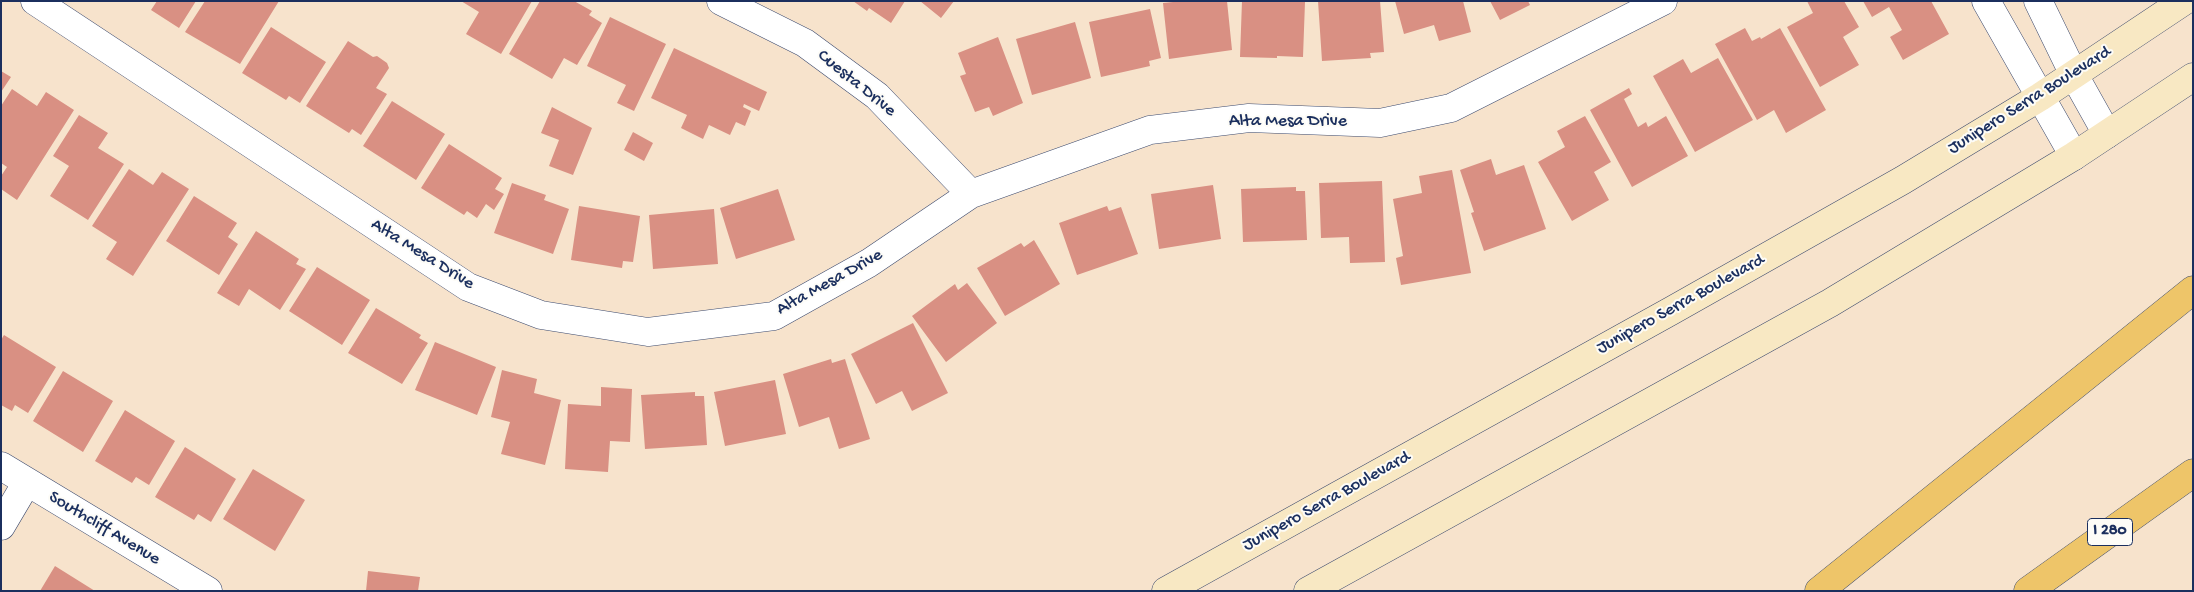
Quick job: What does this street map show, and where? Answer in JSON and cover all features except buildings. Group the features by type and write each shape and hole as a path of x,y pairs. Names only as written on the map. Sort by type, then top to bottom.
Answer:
{"highway":[{"path":"1820,591 2193,290"},
{"name":"I 280","path":"2028,591 2193,473"}],"main road":[{"name":"Junipero Serra Boulevard","path":"1166,591 1837,218 2074,75 2184,1"},
{"path":"1308,591 1830,303 2074,156 2193,77"}],"street":[{"name":"Alta Mesa Drive","path":"36,1 468,287 541,316 648,332 774,316 869,264 972,194 1150,130 1249,118 1380,123 1451,108 1619,12 1663,1"},
{"name":"Cuesta Drive","path":"721,1 805,43 877,96 972,194"},
{"path":"1986,1 2074,156"},
{"path":"2038,1 2074,75 2107,134"},
{"name":"Southcliff Avenue","path":"1,466 208,591"},
{"path":"1,526 27,482"}]}
